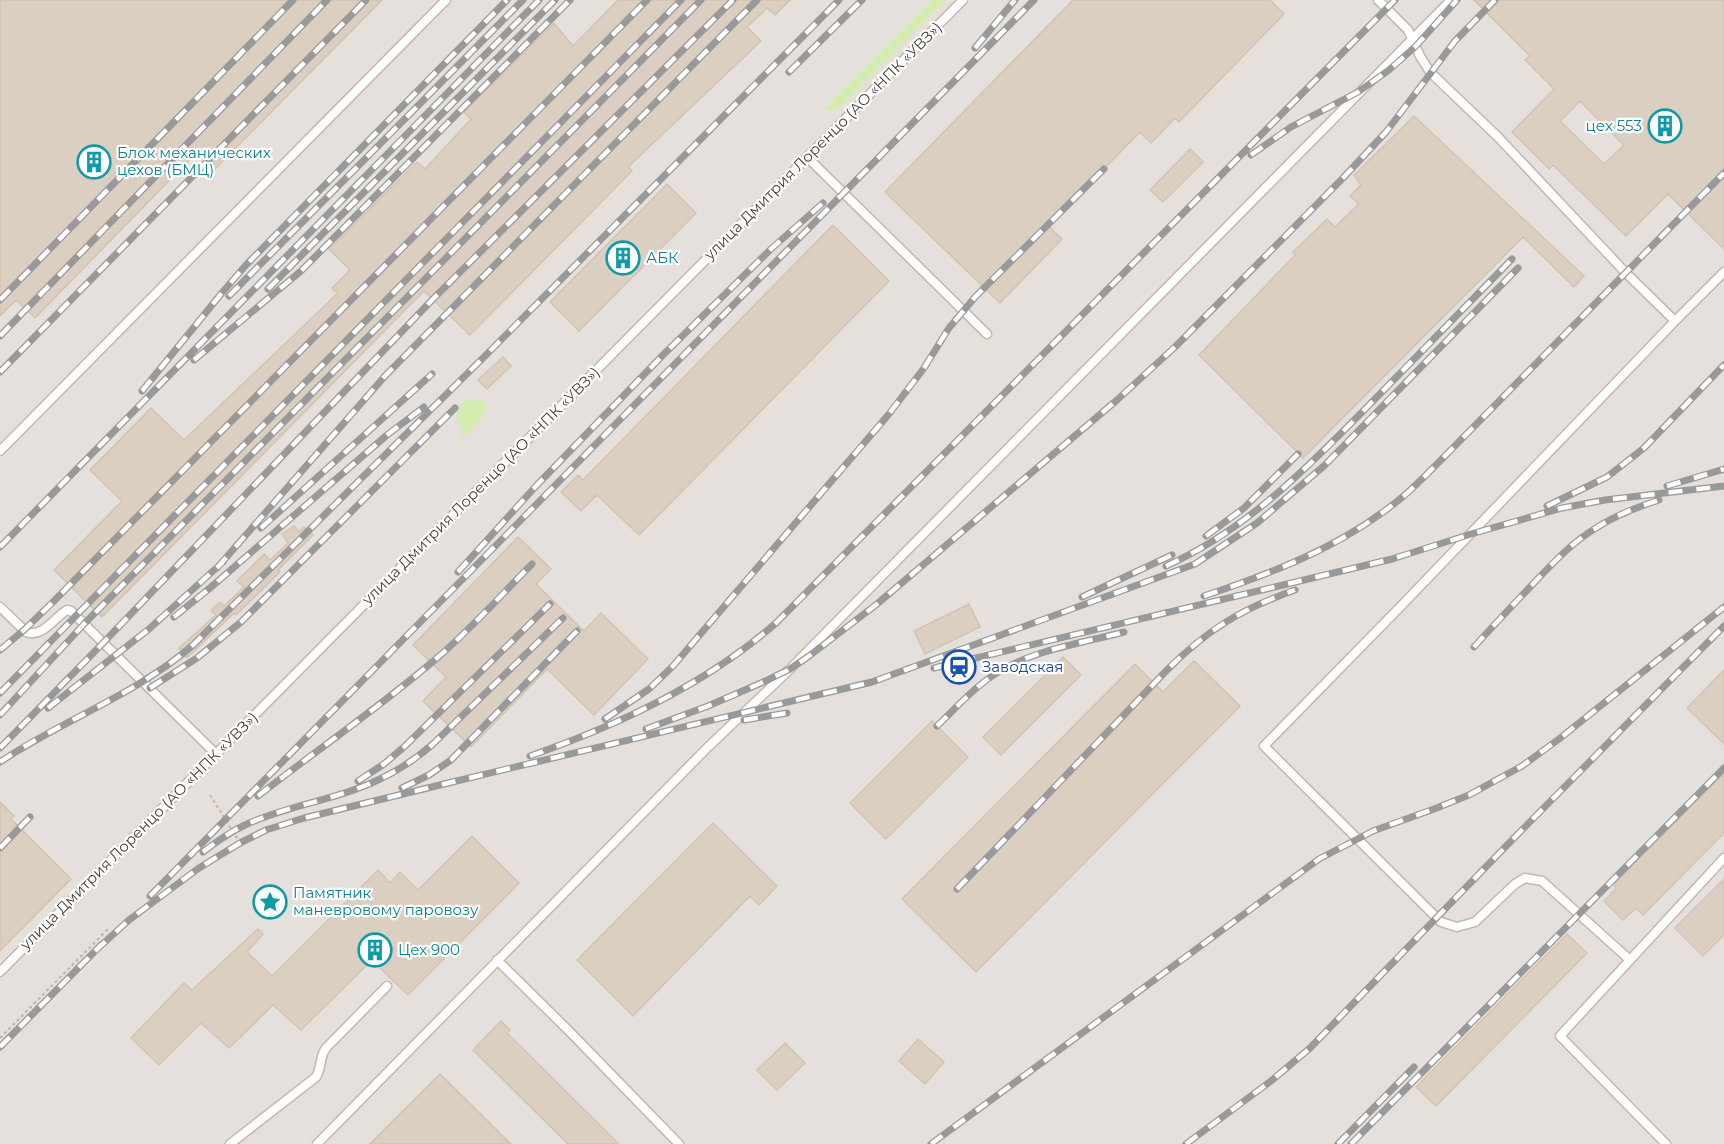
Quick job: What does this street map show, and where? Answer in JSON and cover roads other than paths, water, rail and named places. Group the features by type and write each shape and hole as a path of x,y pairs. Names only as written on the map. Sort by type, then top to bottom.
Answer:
{"lane":[{"path":"0,451 446,0"},
{"name":"улица Дмитрия Лоренцо (АО «НПК «УВЗ»)","path":"0,972 963,0"},
{"path":"1378,0 1408,30 1420,56 1431,72 1498,137 1625,273 1675,321"},
{"path":"317,1144 707,748 790,669 1451,0"},
{"path":"807,157 987,334"},
{"path":"1630,960 1542,881 1525,878 1515,884 1475,922 1457,927 1441,922 1264,746 1724,272"},
{"path":"0,607 31,634 40,632 67,610 71,611 216,754"},
{"path":"1666,1144 1560,1036 1724,858"},
{"path":"498,960 679,1144"},
{"path":"230,1144 316,1077 320,1069 322,1053 387,986"}],"railway":[{"path":"0,300 293,0"},
{"path":"0,336 327,0"},
{"path":"0,372 366,0"},
{"path":"142,391 246,265 507,0"},
{"path":"229,296 523,0"},
{"path":"0,547 539,0"},
{"path":"268,289 555,0"},
{"path":"194,360 301,271 570,0"},
{"path":"0,650 54,601 647,0"},
{"path":"0,693 681,0"},
{"path":"0,715 84,624 701,0"},
{"path":"0,748 433,299 733,0"},
{"path":"217,568 385,376 757,0"},
{"path":"0,762 148,678 193,645 484,357 839,0"},
{"path":"789,72 862,0"},
{"path":"975,48 1015,0"},
{"path":"150,896 1034,0"},
{"path":"530,756 596,731 659,701 720,666 776,623 1395,0"},
{"path":"1251,155 1291,127 1358,92 1389,70 1416,46 1457,0"},
{"path":"646,729 761,683 790,669 809,656 877,604 1117,400 1176,346 1343,178 1386,132 1455,41 1495,0"},
{"path":"605,719 649,689 673,666 889,414 924,368 949,328 976,296 1104,169"},
{"path":"1204,596 1304,558 1351,533 1401,498 1724,173"},
{"path":"458,572 536,486 663,355 771,249 823,203"},
{"path":"1166,566 1225,533 1278,493 1351,423 1512,259"},
{"path":"95,951 129,920 199,868 266,830 304,818 872,682 1195,564 1257,523 1325,465 1518,268"},
{"path":"1547,506 1607,477 1644,448 1724,365"},
{"path":"261,528 432,374"},
{"path":"174,617 387,435 424,407"},
{"path":"150,688 197,658 241,622 455,408"},
{"path":"1206,536 1244,508 1298,454"},
{"path":"1667,486 1724,469"},
{"path":"934,668 1392,559 1562,508 1605,500 1724,486"},
{"path":"1474,647 1546,570 1578,540 1611,519 1659,500"},
{"path":"1082,597 1172,555"},
{"path":"48,708 149,629 223,562"},
{"path":"258,796 393,694 450,647 532,564"},
{"path":"957,889 1167,670 1196,643 1241,613 1295,590"},
{"path":"358,781 404,747 550,604"},
{"path":"931,1144 1319,859 1373,831 1469,795 1522,766 1724,607"},
{"path":"203,852 223,837 261,818 364,786 408,763 433,744 563,618"},
{"path":"1186,1144 1271,1081 1309,1049 1724,626"},
{"path":"402,788 429,775 451,760 577,631"},
{"path":"937,726 983,683 1014,663 1060,647 1124,632"},
{"path":"744,720 787,713"},
{"path":"1351,1144 1724,768"},
{"path":"0,848 30,817"},
{"path":"0,1047 101,945"},
{"path":"1338,1144 1414,1067"}],"place":[{"name":"цех 553","path":"1665,126"},
{"name":"Блок механических цехов (БМЦ)","path":"94,162"},
{"name":"АБК","path":"623,258"},
{"name":"Заводская","path":"959,667"},
{"name":"Памятник маневровому паровозу","path":"270,902"},
{"name":"Цех 900","path":"375,950"}]}
